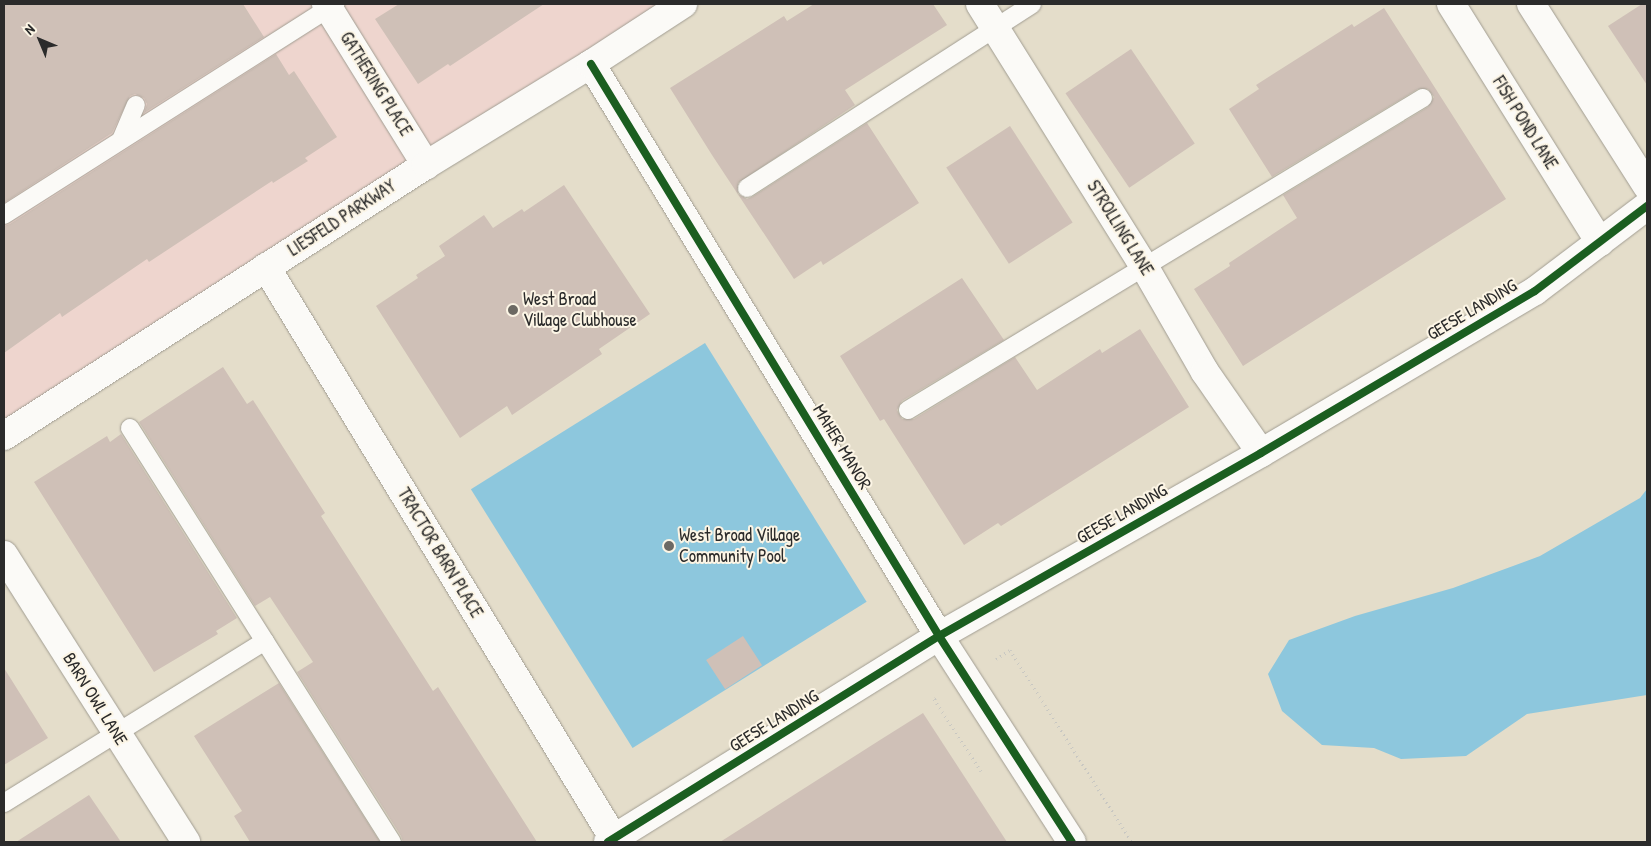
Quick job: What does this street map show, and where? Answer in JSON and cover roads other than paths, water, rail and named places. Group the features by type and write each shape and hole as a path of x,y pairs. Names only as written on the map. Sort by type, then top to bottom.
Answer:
{"street":[{"name":"LIESFELD PARKWAY","path":"4,436 426,165 591,64 683,4"},
{"name":"STROLLING LANE","path":"980,4 1144,266 1206,372 1261,453"},
{"name":"FISH POND LANE","path":"1451,4 1600,242"},
{"path":"1531,4 1647,186"},
{"name":"GATHERING PLACE","path":"330,5 426,165"},
{"name":"MAHER MANOR","path":"591,64 939,636 1072,842"},
{"name":"GEESE LANDING","path":"611,840 939,636 1261,453 1535,290 1647,206"},
{"name":"TRACTOR BARN PLACE","path":"266,268 611,840"},
{"name":"BARN OWL LANE","path":"4,555 186,842"}],"lane":[{"path":"747,188 1032,4"},
{"path":"4,214 330,5"},
{"path":"908,410 1423,98"},
{"path":"121,140 136,105"},
{"path":"130,428 392,842"},
{"path":"4,803 265,641"}],"water":[{"name":"West Broad Village Community Pool","path":"705,343 867,602 633,748 471,489"},
{"path":"1647,489 1647,695 1527,714 1466,756 1401,759 1374,748 1322,745 1282,711 1268,674 1289,640 1355,616 1453,588 1540,556 1640,498"}],"place":[{"name":"West Broad Village Clubhouse","path":"513,310"},
{"name":"West Broad Village Community Pool","path":"669,546"}]}
